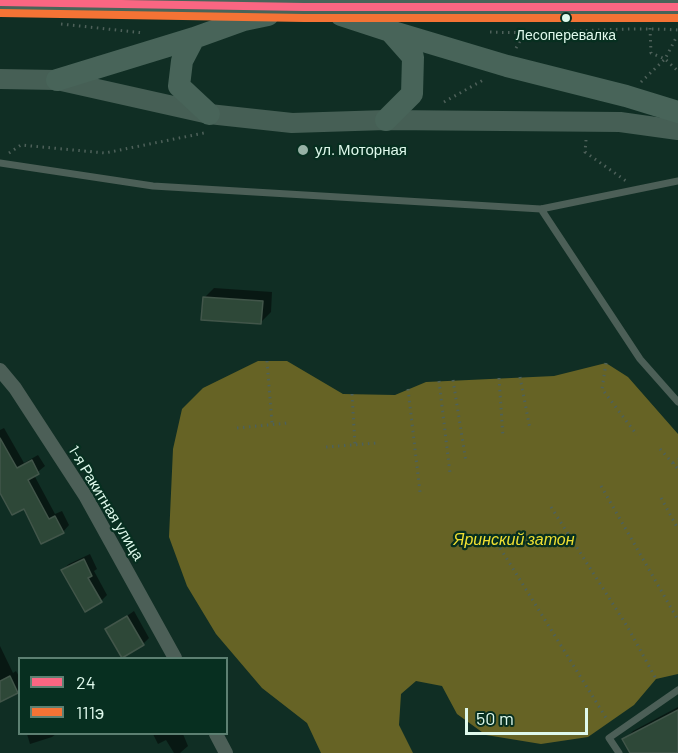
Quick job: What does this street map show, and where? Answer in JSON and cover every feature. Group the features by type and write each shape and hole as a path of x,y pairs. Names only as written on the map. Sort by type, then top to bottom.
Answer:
{"main road":[{"path":"0,2 304,7 678,8"},
{"path":"57,80 194,38 244,20 304,7 361,20 507,66 678,112"},
{"path":"386,120 412,94 412,57 390,31"},
{"path":"194,38 182,61 179,86 207,123"},
{"path":"0,79 57,80 207,123 386,120 620,122 678,130"}],"street":[{"name":"1-я Ракитная улица","path":"0,370 15,388 86,497 174,657"},
{"path":"217,735 226,753"}],"lane":[{"path":"0,163 153,186 541,209 678,180"},
{"path":"541,209 640,359 678,402"},
{"path":"619,753 609,738 678,690"}],"path":[{"path":"57,23 149,33"},
{"path":"490,32 524,34 650,28 678,30"},
{"path":"650,28 651,52 665,59 678,71"},
{"path":"440,105 507,66 524,34"},
{"path":"7,154 21,145 105,153 207,123"},
{"path":"585,152 637,189"},
{"path":"267,361 272,423"},
{"path":"606,363 602,389 637,435"},
{"path":"520,377 530,429"},
{"path":"499,378 503,437"},
{"path":"453,380 466,462"},
{"path":"439,381 450,473"},
{"path":"408,389 420,492"},
{"path":"352,394 355,444"},
{"path":"237,428 288,423"},
{"path":"326,447 377,442"},
{"path":"660,449 678,469"},
{"path":"673,464 678,459"},
{"path":"601,486 678,620"},
{"path":"661,498 678,529"},
{"path":"551,507 627,626 656,679"},
{"path":"497,543 608,721"}],"water":[{"name":"Яринский затон","path":"258,361 287,361 343,394 395,395 426,382 554,376 606,363 628,377 678,434 678,674 656,679 634,705 588,737 541,744 486,735 457,714 442,686 416,681 401,694 399,725 413,753 321,753 307,723 262,688 216,634 187,586 169,537 173,449 182,409 203,388"}],"building":[{"path":"203,297 263,301 261,324 201,320"},
{"path":"0,438 17,468 32,460 39,474 28,480 49,519 55,516 64,533 41,544 24,509 12,515 0,493"},
{"path":"84,559 92,576 88,578 102,602 85,612 61,570"},
{"path":"127,616 144,645 121,657 105,629"},
{"path":"10,676 18,693 0,702 0,681"},
{"path":"678,710 678,753 630,753 622,739"}],"transit line":[{"name":"24","path":"0,2 304,7 678,7"},
{"name":"111э","path":"0,13 304,18 678,18"}],"place":[{"name":"Лесоперевалка","path":"566,18"},
{"name":"ул. Моторная","path":"303,150"}]}
